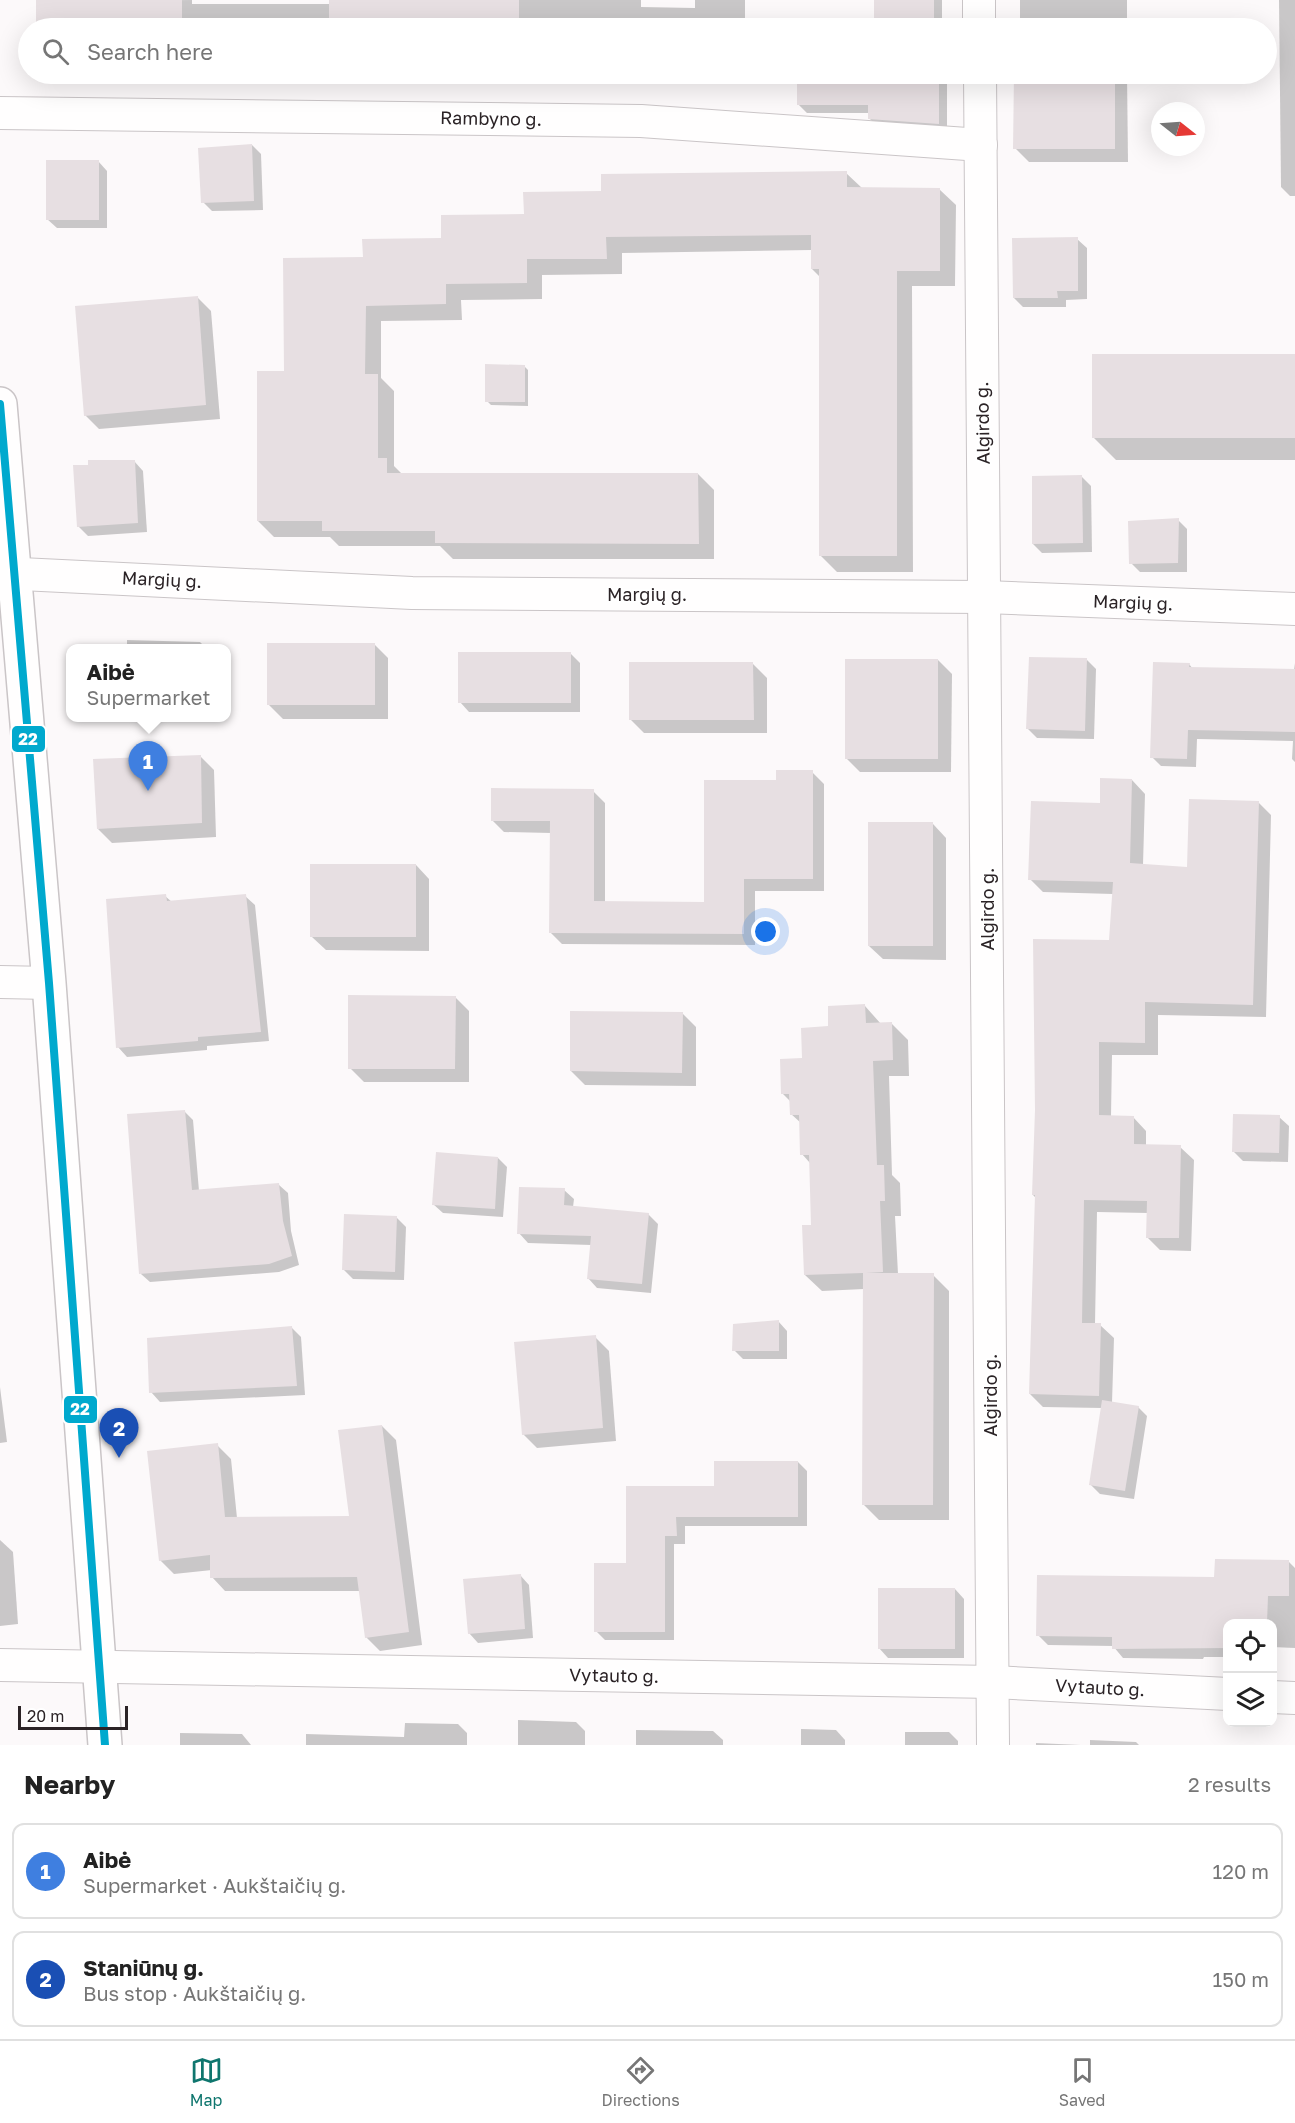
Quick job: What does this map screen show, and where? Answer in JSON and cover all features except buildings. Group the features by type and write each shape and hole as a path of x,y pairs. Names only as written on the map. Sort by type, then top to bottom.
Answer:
{"main road":[{"path":"0,404 8,573 49,982 105,1745"}],"street":[{"path":"979,0 979,18"},
{"name":"Algirdo g.","path":"980,84 993,1745"},
{"name":"Rambyno g.","path":"0,113 641,122 981,145"},
{"name":"Margių g.","path":"8,573 412,593 985,597 1295,609"},
{"path":"0,982 49,982"},
{"name":"Vytauto g.","path":"0,1665 993,1682 1223,1694"},
{"path":"1277,1696 1295,1698"}],"transit line":[{"name":"22","path":"0,404 49,983 105,1745"}],"place":[{"name":"Aibė","path":"148,791"},
{"name":"Staniūnų g.","path":"119,1458"}]}
